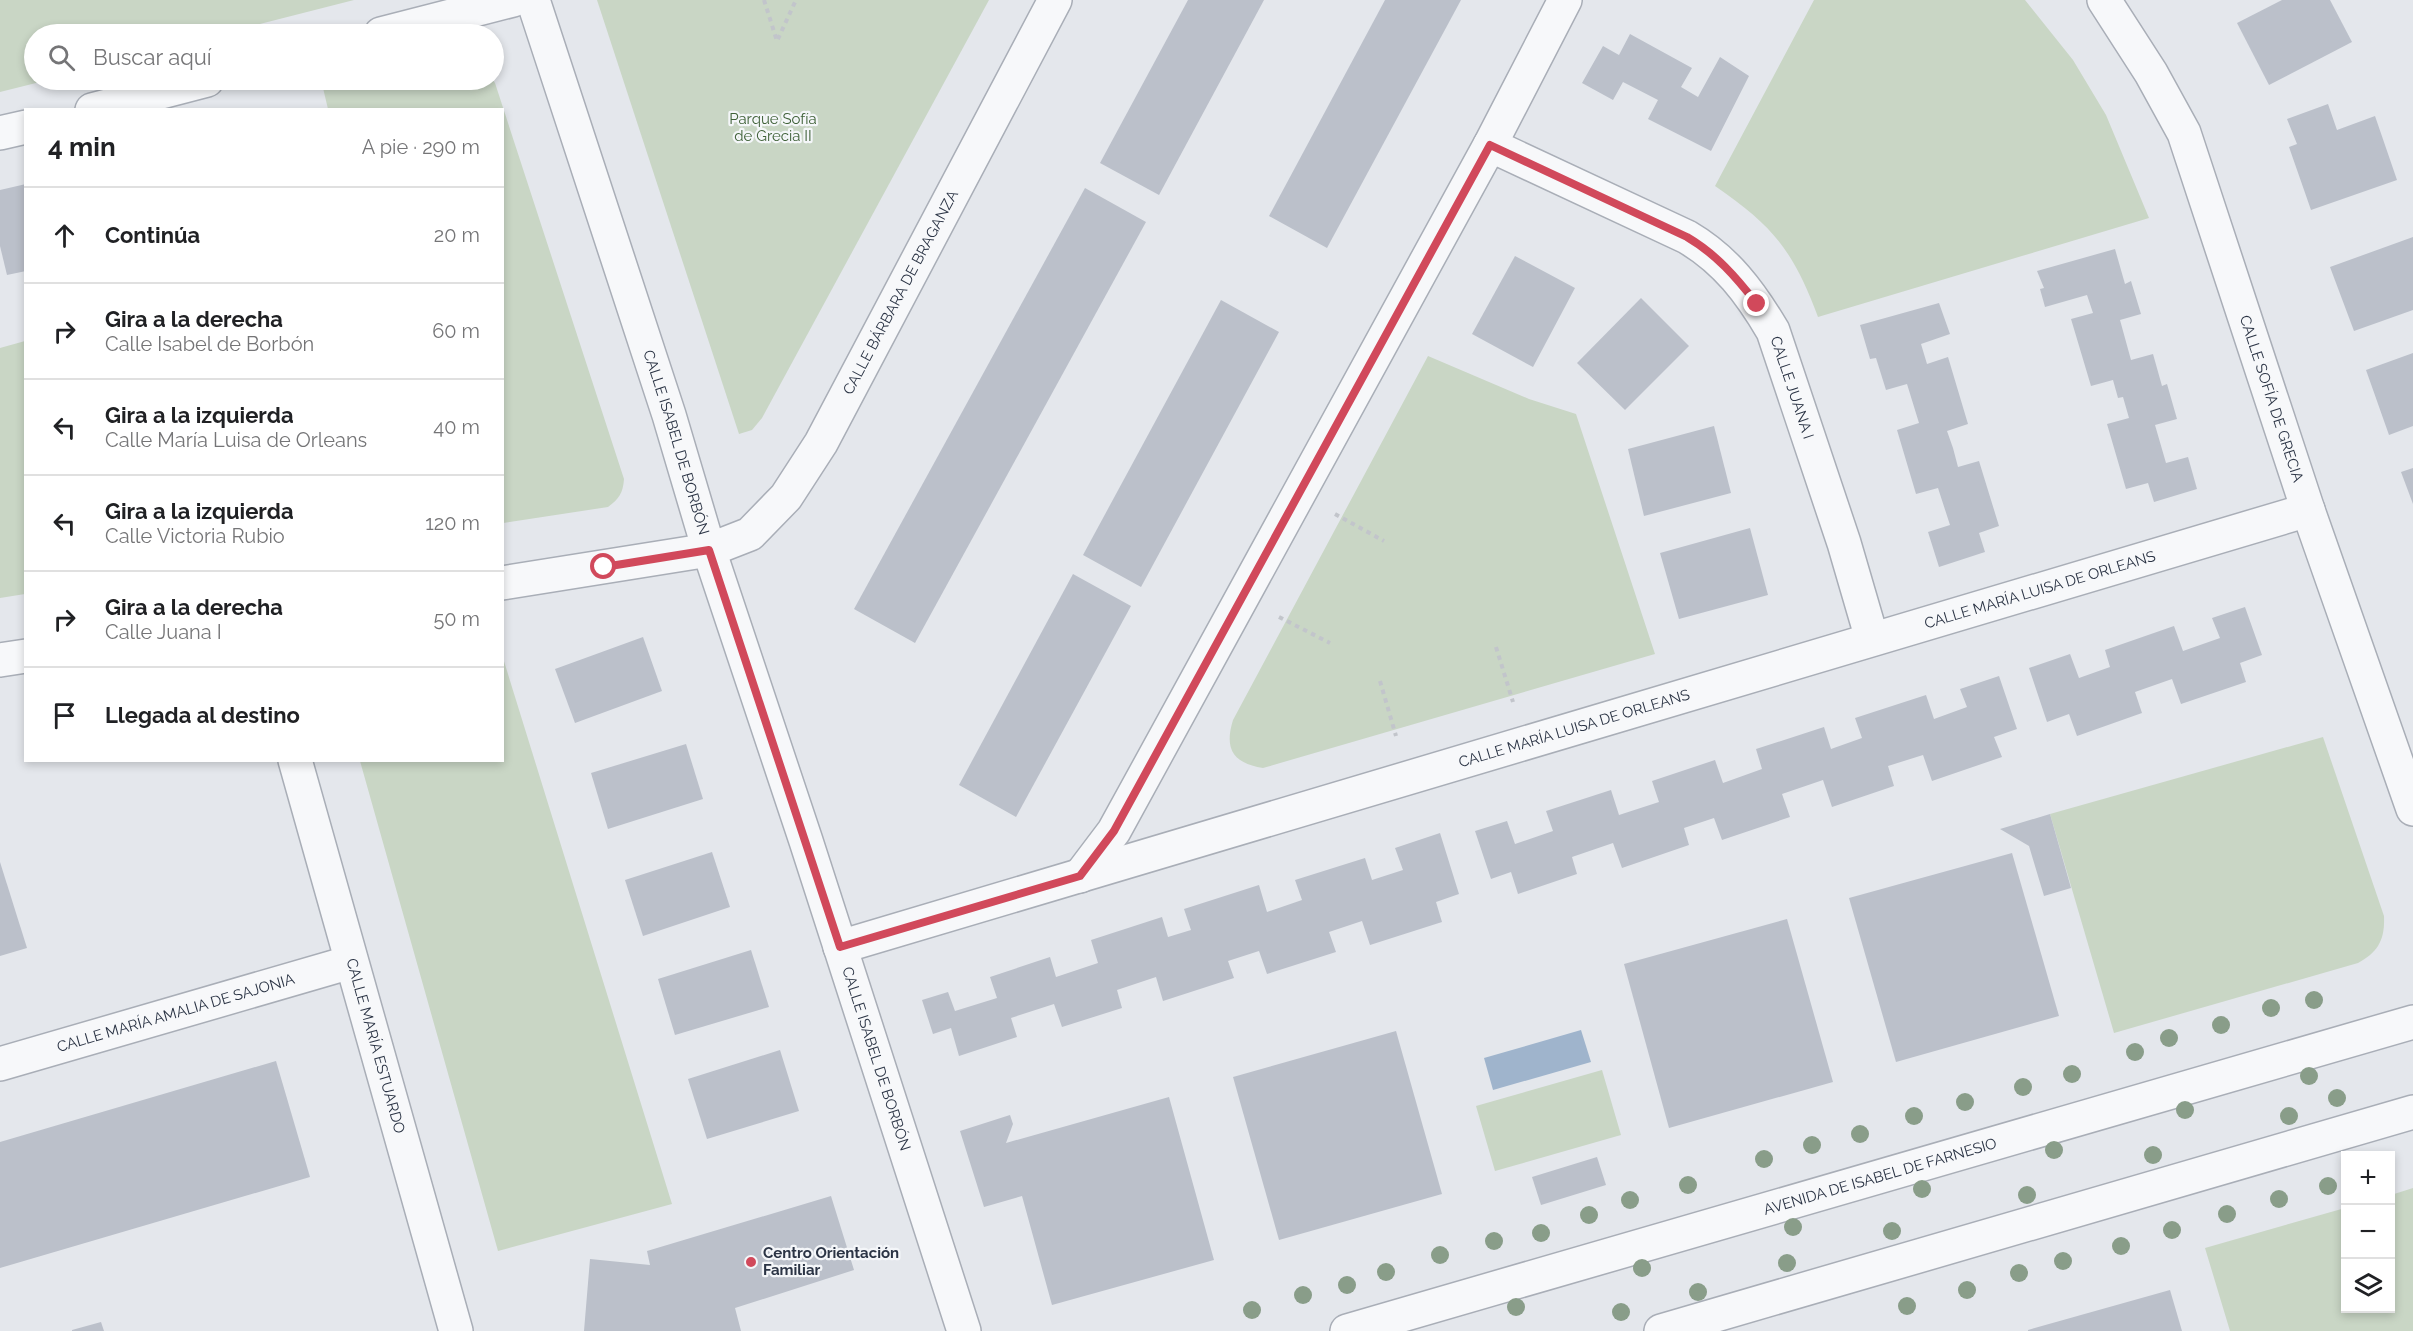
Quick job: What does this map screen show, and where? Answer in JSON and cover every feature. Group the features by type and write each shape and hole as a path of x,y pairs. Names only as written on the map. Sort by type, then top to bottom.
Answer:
{"street":[{"path":"420,24 513,0"},
{"name":"CALLE ISABEL DE BORBÓN","path":"533,0 669,415 709,550 964,1331"},
{"name":"CALLE BÁRBARA DE BRAGANZA","path":"504,583 709,550 750,534 786,497 821,443 1055,0"},
{"path":"1080,876 1114,831 1490,145 1565,0"},
{"name":"CALLE SOFÍA DE GRECIA","path":"2104,0 2151,73 2184,133 2308,510 2413,809"},
{"path":"100,108 169,90"},
{"path":"0,133 24,127"},
{"name":"CALLE JUANA I","path":"1490,145 1687,237 1708,249 1740,281 1773,331 1844,543 1872,639"},
{"name":"CALLE MARÍA LUISA DE ORLEANS","path":"840,947 2308,510"},
{"path":"0,660 24,656"},
{"name":"CALLE MARÍA ESTUARDO","path":"296,762 456,1331"},
{"name":"CALLE MARÍA AMALIA DE SAJONIA","path":"0,1064 351,962"},
{"name":"AVENIDA DE ISABEL DE FARNESIO","path":"1347,1331 2413,1022"},
{"path":"1661,1331 2413,1112"}],"path":[{"path":"764,0 777,41 796,0"},
{"path":"1335,514 1384,541"},
{"path":"1279,617 1330,643"},
{"path":"1496,648 1514,702"},
{"path":"1380,681 1396,736"}],"green space":[{"path":"0,0 354,0 260,24 24,24 24,86 0,92"},
{"name":"Parque Sofía de Grecia II","path":"597,0 989,0 762,418 752,430 739,434"},
{"path":"1814,0 2025,0 2073,60 2106,115 2149,218 1818,317 1800,274 1779,241 1752,214 1715,186"},
{"path":"323,90 497,90 503,108 328,108"},
{"path":"504,111 624,479 620,495 608,507 504,523"},
{"path":"24,341 24,594 0,598 0,348"},
{"path":"1428,356 1529,399 1576,414 1655,654 1263,768 1253,766 1233,753 1230,730 1233,720"},
{"path":"504,661 672,1204 498,1251 360,762 504,762"},
{"path":"2323,737 2384,916 2383,932 2375,950 2358,963 2114,1033 2050,814"},
{"path":"1602,1070 1621,1135 1495,1171 1476,1106"},
{"path":"2413,1188 2413,1331 2230,1331 2205,1248 2341,1209 2341,1313 2395,1313 2395,1194"}],"water":[{"path":"1581,1030 1591,1062 1493,1090 1484,1058"}],"building":[{"path":"1188,0 1264,0 1159,195 1100,163"},
{"path":"1385,0 1461,0 1327,248 1269,216"},
{"path":"2282,0 2330,0 2352,42 2269,85 2237,23"},
{"path":"1630,34 1692,68 1681,87 1698,97 1720,57 1749,76 1711,151 1648,119 1658,100 1623,82 1613,100 1582,83 1603,46 1619,55"},
{"path":"2328,104 2337,130 2375,116 2397,180 2311,210 2289,147 2297,144 2287,119"},
{"path":"24,184 24,271 7,275 0,246 0,190"},
{"path":"1085,188 1146,222 915,643 854,609"},
{"path":"2413,237 2413,310 2354,331 2330,267"},
{"path":"2115,249 2125,284 2131,281 2141,314 2120,320 2131,360 2153,354 2162,386 2167,384 2177,419 2155,425 2166,463 2188,457 2197,489 2154,502 2148,483 2126,489 2107,424 2129,418 2123,397 2118,398 2113,380 2091,386 2071,319 2093,313 2087,295 2045,307 2040,289 2044,288 2037,271"},
{"path":"1515,256 1575,288 1533,367 1472,334"},
{"path":"1641,298 1689,346 1625,410 1577,363"},
{"path":"1221,300 1279,332 1141,587 1083,555"},
{"path":"1939,303 1950,334 1921,344 1927,364 1948,357 1968,424 1947,431 1958,467 1979,461 1999,526 1979,533 1985,552 1939,567 1928,532 1950,525 1938,488 1916,494 1897,430 1919,423 1907,384 1886,390 1876,358 1870,359 1860,325"},
{"path":"2413,353 2413,426 2389,435 2366,370"},
{"path":"1714,426 1731,493 1644,516 1628,449"},
{"path":"2413,468 2413,504 2401,472"},
{"path":"1750,528 1768,595 1679,619 1660,553"},
{"path":"1073,574 1131,606 1016,817 959,785"},
{"path":"2245,607 2262,655 2240,663 2246,682 2181,704 2172,679 2135,692 2142,713 2077,736 2069,714 2047,722 2029,668 2070,654 2079,678 2110,667 2105,650 2174,626 2183,651 2220,638 2212,618"},
{"path":"643,637 662,691 575,723 555,669"},
{"path":"1999,676 2017,729 1994,737 2002,757 1932,781 1923,755 1888,766 1894,786 1832,807 1823,780 1782,794 1790,817 1722,840 1714,818 1684,828 1689,845 1622,868 1613,843 1572,857 1577,874 1518,894 1511,872 1491,879 1475,831 1507,821 1515,844 1553,831 1546,811 1611,790 1619,815 1659,802 1652,781 1715,760 1723,783 1762,769 1756,749 1824,727 1831,749 1862,738 1855,718 1926,695 1934,719 1967,707 1960,689"},
{"path":"686,744 703,799 608,829 591,773"},
{"path":"2050,814 2071,888 2044,896 2029,846 2000,829"},
{"path":"1440,833 1459,894 1436,902 1442,922 1370,945 1362,921 1329,932 1336,952 1267,974 1259,951 1228,961 1234,978 1163,1001 1156,977 1117,990 1122,1008 1062,1027 1054,1004 1011,1018 1017,1037 959,1056 951,1028 933,1034 922,1000 948,992 955,1011 997,998 990,977 1050,957 1056,977 1098,963 1091,940 1162,917 1168,937 1191,930 1184,909 1259,885 1267,912 1302,900 1295,880 1365,858 1372,880 1403,870 1395,848"},
{"path":"712,852 730,907 643,936 625,880"},
{"path":"2012,853 2059,1016 1896,1062 1849,898"},
{"path":"0,862 27,948 0,956"},
{"path":"1787,919 1833,1082 1669,1128 1624,964"},
{"path":"751,950 769,1007 675,1035 658,979"},
{"path":"1396,1031 1442,1194 1279,1240 1233,1077"},
{"path":"780,1050 799,1111 707,1139 688,1079"},
{"path":"276,1061 310,1177 0,1268 0,1142"},
{"path":"1169,1097 1214,1260 1052,1305 1022,1196 984,1207 960,1131 1010,1115 1013,1124 1006,1143"},
{"path":"1597,1157 1606,1185 1541,1205 1532,1177"},
{"name":"Centro Orientación Familiar","path":"831,1196 854,1270 735,1308 741,1331 584,1331 590,1259 650,1265 647,1251"},
{"path":"2170,1290 2182,1331 2028,1331 2028,1330"},
{"path":"101,1322 104,1331 72,1331 72,1330"}],"place":[{"name":"Centro Orientación Familiar","path":"751,1262"}],"route":[{"path":"604,567 709,550 840,947 1080,876 1114,831 1490,145 1708,249 1734,274 1757,304"}]}
